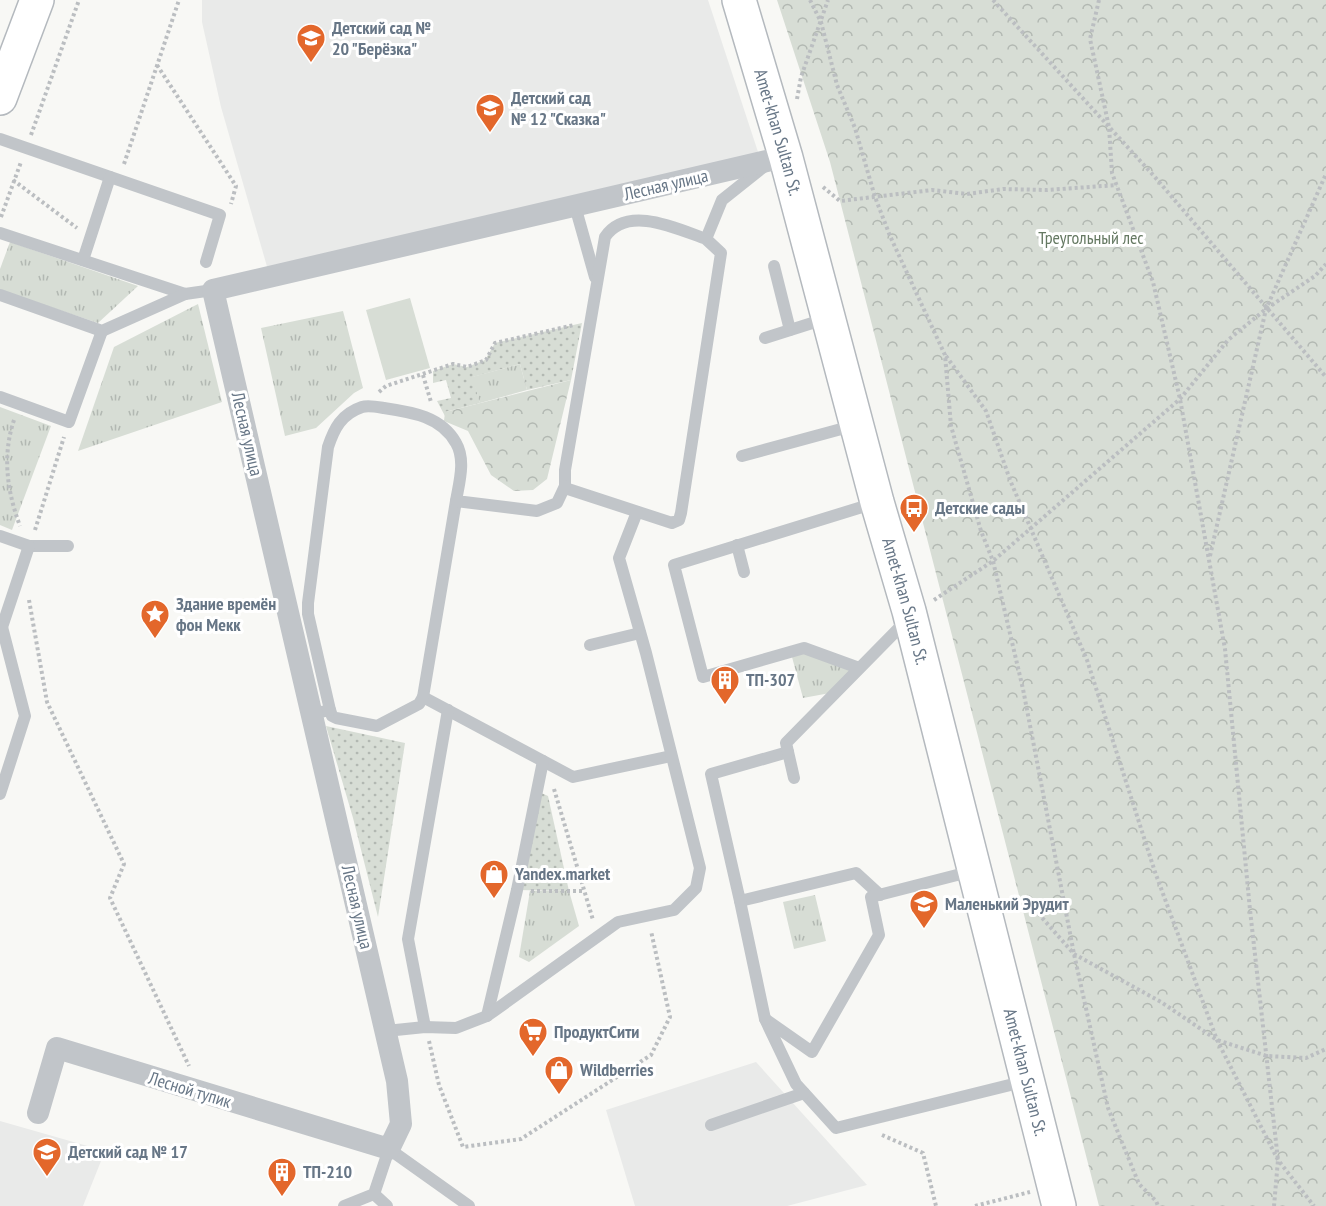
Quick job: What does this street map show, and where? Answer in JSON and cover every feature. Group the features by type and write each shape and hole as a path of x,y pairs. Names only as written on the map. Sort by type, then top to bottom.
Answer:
{"main road":[{"path":"0,98 37,0"},
{"name":"Amet-khan Sultan St.","path":"739,0 779,159 829,318 909,614 1028,1081 1048,1198"}],"street":[{"name":"Лесная улица","path":"389,1149 401,1124 397,1081 321,712 213,290 779,159"},
{"name":"Лесной тупик","path":"38,1113 57,1048 202,1094 389,1149"}],"lane":[{"path":"0,139 220,215 206,261"},
{"path":"706,239 722,200 779,159"},
{"path":"82,260 115,178"},
{"path":"575,206 596,281"},
{"path":"456,501 537,511 557,503 565,486 596,281 603,243 610,230 616,226 636,221 661,223 706,239 720,253 679,520 672,523 565,486"},
{"path":"0,233 185,294"},
{"path":"774,266 790,330"},
{"path":"0,295 102,330 185,294 213,290"},
{"path":"765,338 829,318"},
{"path":"0,397 69,422 102,330"},
{"path":"363,406 421,414 437,423 448,433 457,444 461,458 456,501 423,697 419,704 377,726 336,718 321,712 308,614 328,447 334,427 363,406"},
{"path":"742,456 857,424"},
{"path":"859,668 804,648 704,677 674,564 877,502"},
{"path":"386,1031 425,1027 456,1028 487,1016 618,922 674,910 696,888 700,868 619,558 637,512"},
{"path":"0,536 29,546 68,546"},
{"path":"737,545 744,572"},
{"path":"0,794 25,716 1,626 29,546"},
{"path":"795,778 786,743 909,614"},
{"path":"590,645 640,633"},
{"path":"423,697 573,777 671,756"},
{"path":"425,1027 408,939 448,710"},
{"path":"788,752 711,774 765,1019 796,1084 836,1128 1028,1081"},
{"path":"487,1016 517,890 543,761"},
{"path":"740,901 856,873 880,894"},
{"path":"765,1019 812,1052 879,935 871,897 880,894 977,884"},
{"path":"711,1125 804,1093"},
{"path":"345,1206 374,1194 389,1149 469,1206"},
{"path":"374,1194 387,1206"}],"path":[{"path":"0,221 79,0"},
{"path":"115,178 179,0"},
{"path":"810,0 821,22 837,85 855,128 875,197 890,236 945,355 986,411 1010,480 1087,660 1155,872 1217,1040 1278,1160 1314,1206"},
{"path":"797,100 801,77 828,0"},
{"path":"993,0 1154,176 1326,377"},
{"path":"1099,0 1090,39 1109,127 1112,173 1153,282 1179,399 1225,649 1278,1160 1274,1206"},
{"path":"1209,561 1223,490 1244,412 1266,309 1326,174"},
{"path":"13,180 78,229 82,236 82,260"},
{"path":"822,187 840,201 932,190 967,194 1003,189 1047,190 1117,185"},
{"path":"909,614 993,561 1179,399 1228,340 1266,309 1315,276 1326,264"},
{"path":"363,406 386,386 453,364 466,368 486,360 495,343 590,321"},
{"path":"945,355 951,426 981,531 993,561 1023,689 1074,954 1108,1108 1139,1184 1158,1206"},
{"path":"19,404 6,463 7,479 17,518 29,546"},
{"path":"29,546 69,422"},
{"path":"22,566 47,702 124,864 110,898 202,1094"},
{"path":"540,780 554,789 598,938"},
{"path":"977,884 1037,912 1074,954 1161,1002 1217,1040 1267,1056 1306,1058 1326,1049"},
{"path":"517,890 585,891"},
{"path":"425,1027 439,1085 463,1147 521,1139 651,1055 670,1017 648,916"},
{"path":"856,1123 923,1153 936,1206"},
{"path":"975,1206 1048,1198"}],"shaded area":[{"name":"Детский сад № 12 \"Сказка\"","path":"202,0 708,0 760,158 268,270 221,107 202,22"},
{"path":"756,1062 867,1185 787,1206 635,1206 606,1110"},
{"name":"Детский сад № 17","path":"0,1121 105,1151 83,1206 0,1206"}],"green space":[{"name":"Треугольный лес","path":"777,0 1326,0 1326,1206 1099,1206 830,162"},
{"path":"10,242 138,286 98,323 0,290 0,269"},
{"path":"410,298 430,368 386,380 366,310"},
{"path":"198,304 222,402 78,451 114,347"},
{"path":"343,311 363,388 354,393 316,428 285,436 261,328"},
{"path":"582,323 571,380 527,390 520,364 473,377 480,403 445,412 445,416 437,401 451,398 446,380 433,383 433,371 453,364 467,367 485,360 495,343"},
{"path":"520,364 527,390 480,403 472,377"},
{"path":"571,380 547,479 533,490 514,491 491,475 468,431 444,421 445,412"},
{"path":"0,407 51,426 12,530 0,525"},
{"path":"805,653 852,670 830,693 803,698 792,657"},
{"path":"326,726 405,743 378,917 353,818"},
{"path":"537,791 548,796 569,891 517,890"},
{"path":"530,891 569,891 579,926 529,962 519,957"},
{"path":"815,895 826,941 794,949 783,902"}],"place":[{"name":"Детский сад № 20 \"Берёзка\"","path":"311,64"},
{"name":"Детский сад № 12 \"Сказка\"","path":"490,134"},
{"name":"Детские сады","path":"914,534"},
{"name":"Здание времён фон Мекк","path":"155,640"},
{"name":"ТП-307","path":"725,706"},
{"name":"Yandex.market","path":"494,900"},
{"name":"Маленький Эрудит","path":"924,930"},
{"name":"ПродуктСити","path":"533,1058"},
{"name":"Wildberries","path":"559,1096"},
{"name":"Детский сад № 17","path":"47,1178"},
{"name":"ТП-210","path":"282,1198"}]}
